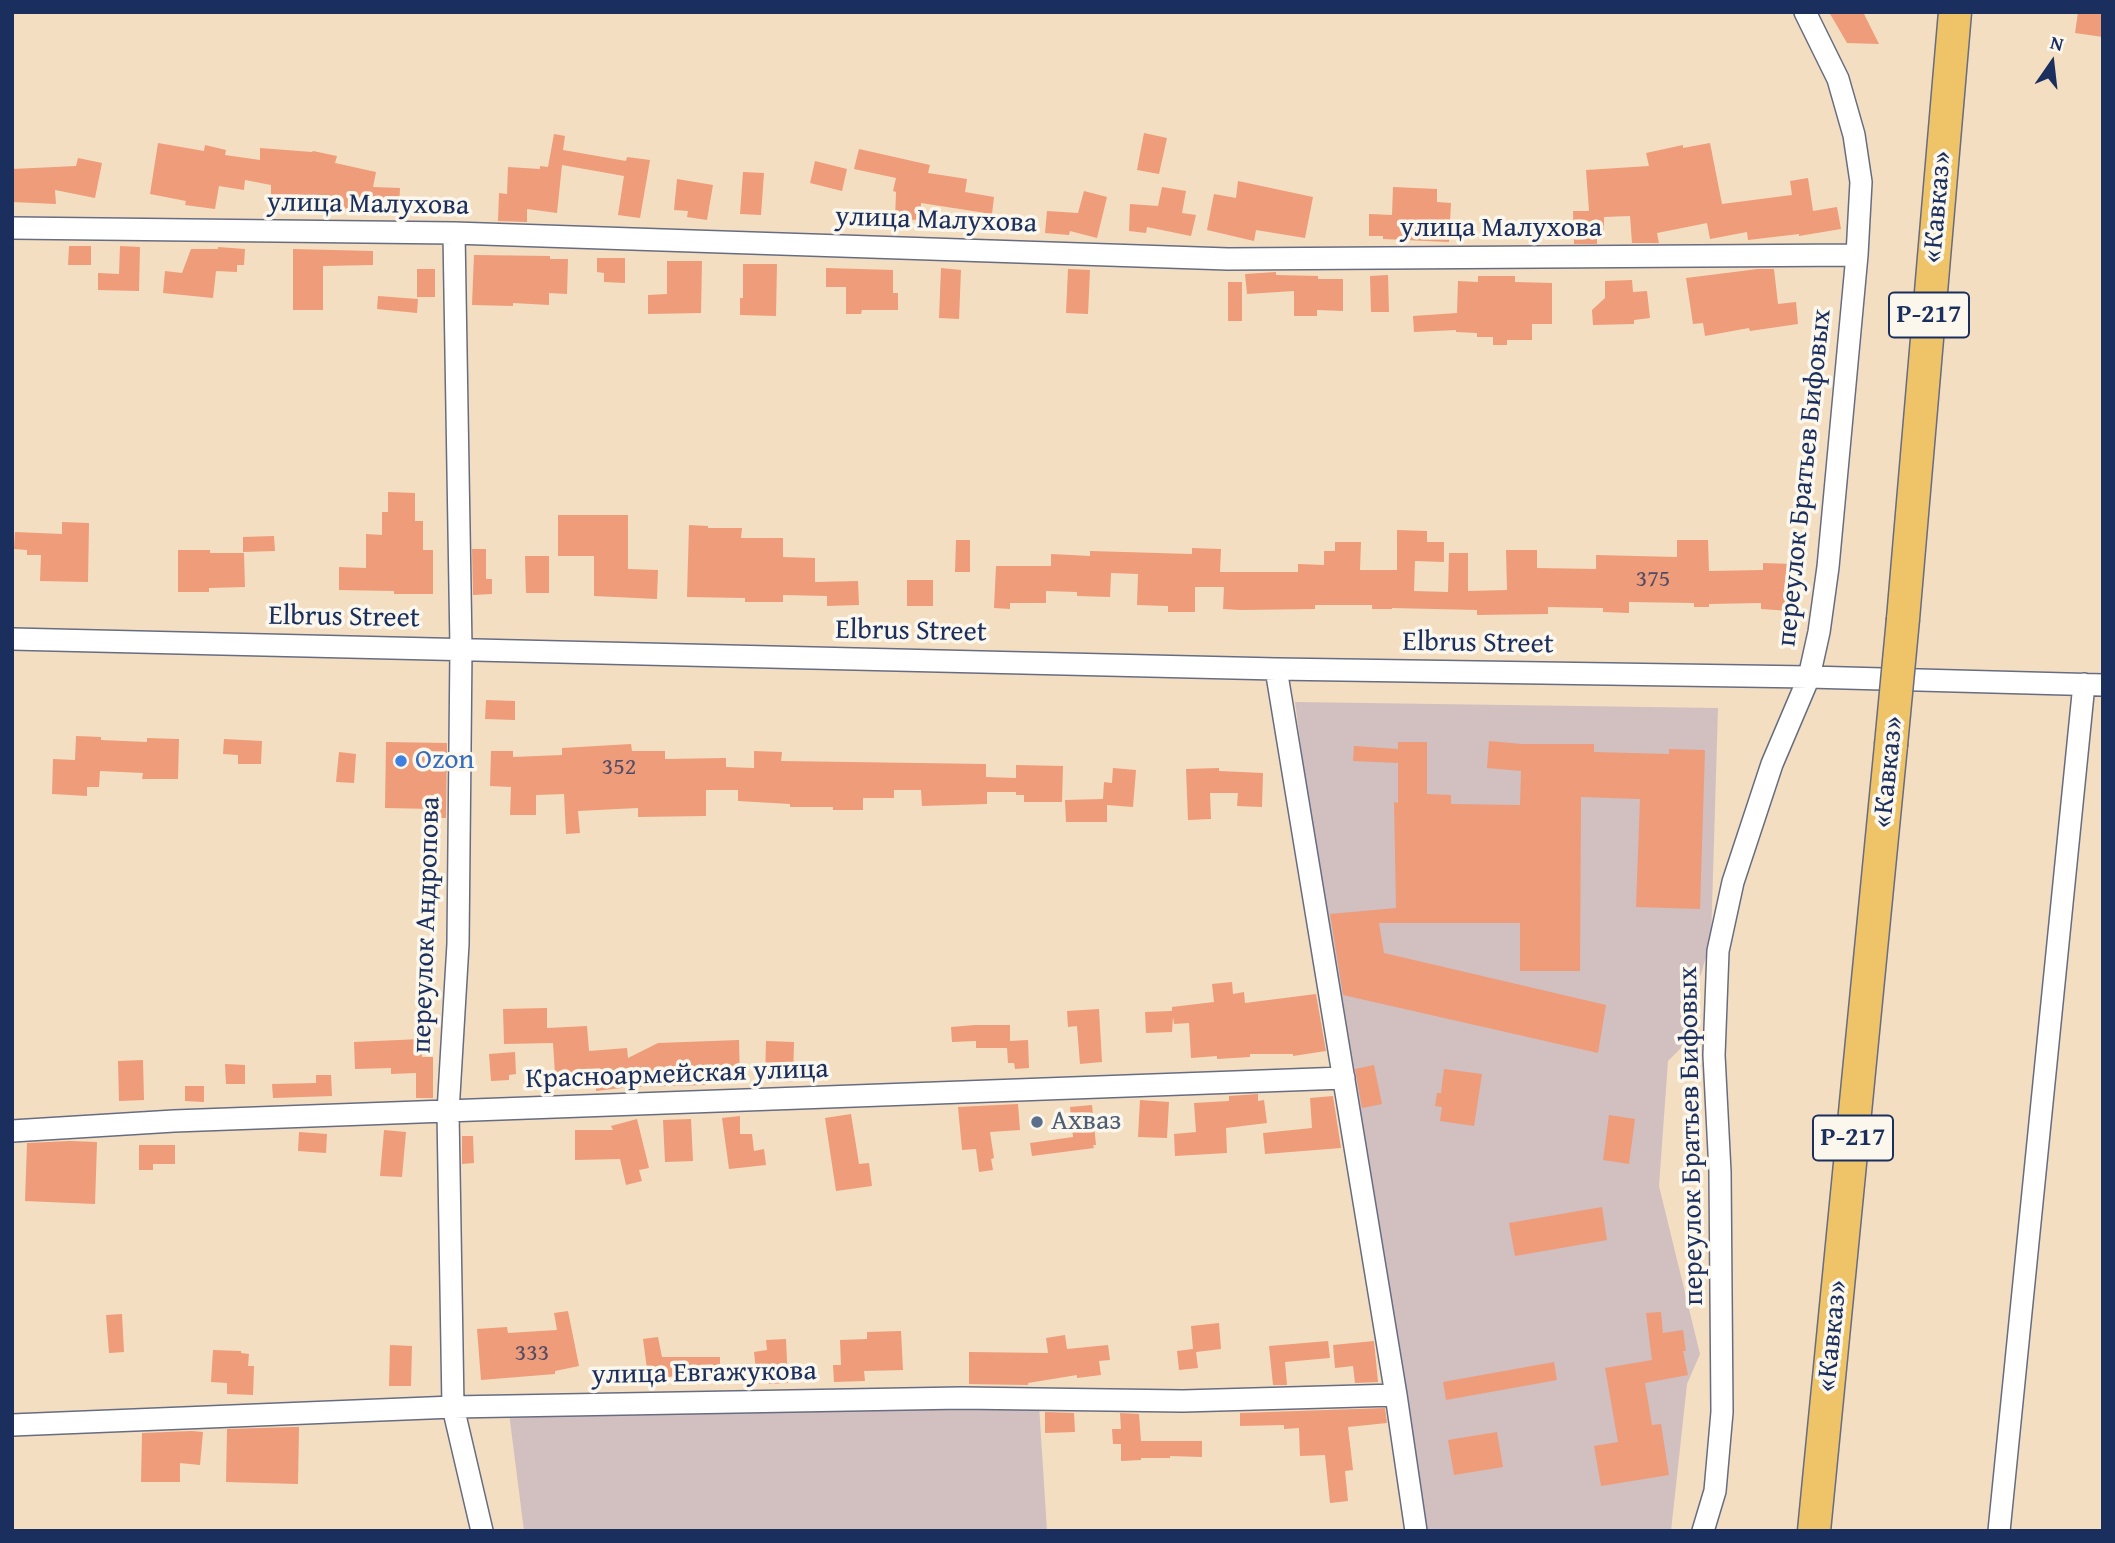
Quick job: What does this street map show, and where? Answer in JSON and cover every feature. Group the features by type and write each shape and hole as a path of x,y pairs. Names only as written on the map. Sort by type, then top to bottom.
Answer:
{"highway":[{"name":"«Кавказ»","path":"1814,1531 1903,618 1955,12"}],"street":[{"name":"переулок Братьев Бифовых","path":"1703,1531 1715,1491 1722,1412 1720,1186 1714,1055 1718,951 1733,882 1772,764 1809,677 1819,632 1828,568 1857,255 1861,182 1854,135 1838,79 1805,12"},
{"name":"улица Малухова","path":"12,228 454,233 1228,259 1857,255"},
{"name":"переулок Андропова","path":"454,233 461,648 458,944 448,1112 453,1406 482,1531"},
{"name":"Elbrus Street","path":"12,639 2093,685"},
{"path":"1276,669 1416,1531"},
{"path":"1999,1531 2093,685"},
{"name":"Красноармейская улица","path":"12,1131 174,1121 1344,1079"},
{"name":"улица Евгажукова","path":"12,1425 453,1406 961,1398 1183,1401 1396,1395"}],"shaded area":[{"path":"1295,702 1718,708 1711,940 1695,994 1692,1037 1668,1061 1659,1186 1700,1354 1687,1384 1671,1531 1423,1531 1335,1004"},
{"path":"1039,1405 1047,1531 524,1531 509,1413"}],"building":[{"path":"1829,12 1863,12 1879,44 1847,43"},
{"path":"2078,12 2103,12 2103,37 2075,33"},
{"path":"1144,133 1167,138 1159,174 1137,170"},
{"path":"554,134 565,136 563,150 626,161 627,157 650,160 640,218 618,215 624,176 562,165 557,213 527,209 527,222 498,221 499,193 507,194 508,167 548,167"},
{"path":"158,143 204,151 205,145 226,150 225,155 260,160 260,148 313,151 337,156 335,163 376,172 373,187 400,188 399,208 368,207 366,216 334,210 334,213 300,210 300,206 271,206 271,185 245,180 244,190 219,186 215,209 185,205 186,201 150,194"},
{"path":"1710,143 1722,204 1792,195 1790,181 1808,178 1813,211 1837,207 1841,229 1748,240 1747,232 1710,239 1707,223 1657,233 1659,243 1632,243 1630,216 1604,217 1604,231 1597,231 1597,244 1574,244 1573,211 1589,211 1586,170 1649,166 1646,153 1683,145 1683,148"},
{"path":"859,149 930,165 928,173 967,179 965,192 994,197 992,214 921,203 920,220 895,219 896,192 893,191 896,178 854,169"},
{"path":"78,158 102,163 95,198 55,190 56,204 12,202 12,169 76,166"},
{"path":"815,161 847,169 842,191 810,183"},
{"path":"743,172 764,173 761,215 740,214"},
{"path":"677,179 713,185 707,220 687,217 688,211 674,210"},
{"path":"1238,181 1313,197 1305,238 1256,230 1254,241 1207,230 1214,194 1236,198"},
{"path":"1162,187 1186,191 1182,213 1196,215 1191,236 1147,227 1146,233 1129,231 1130,204 1158,206"},
{"path":"1393,187 1437,189 1437,202 1451,203 1449,242 1369,236 1369,214 1392,215"},
{"path":"1084,191 1107,197 1097,238 1070,231 1069,235 1045,233 1047,211 1078,213"},
{"path":"69,246 91,246 91,265 68,265"},
{"path":"120,246 140,247 139,291 98,290 98,273 119,274"},
{"path":"191,249 245,249 244,265 237,265 237,272 216,271 213,298 163,293 165,271 182,273"},
{"path":"293,249 373,251 373,265 323,266 323,310 293,310"},
{"path":"474,255 550,256 550,259 568,259 567,294 549,293 549,305 472,305"},
{"path":"597,258 625,258 625,283 604,282 604,273 597,272"},
{"path":"667,261 702,261 701,313 648,314 648,295 667,294"},
{"path":"743,264 777,264 776,316 740,315"},
{"path":"826,268 893,270 893,293 898,293 898,310 862,310 861,314 846,314 846,287 826,287"},
{"path":"941,268 961,270 959,319 939,318"},
{"path":"417,269 435,269 435,297 417,297"},
{"path":"1068,269 1090,270 1088,314 1066,313"},
{"path":"1774,269 1778,304 1796,302 1798,324 1750,331 1749,328 1705,336 1703,323 1693,324 1686,278"},
{"path":"1276,272 1276,275 1343,279 1343,311 1317,310 1317,316 1294,316 1294,291 1247,294 1245,274"},
{"path":"1388,275 1389,312 1371,312 1370,276"},
{"path":"1478,276 1515,276 1515,282 1552,283 1552,324 1532,324 1532,340 1507,340 1507,345 1493,345 1493,337 1477,337 1477,333 1456,330 1414,332 1413,316 1457,313 1458,281 1478,282"},
{"path":"1632,280 1633,292 1647,291 1650,318 1634,320 1634,324 1593,325 1592,310 1605,298 1605,281"},
{"path":"1228,282 1242,282 1242,321 1228,321"},
{"path":"378,296 418,299 417,313 377,309"},
{"path":"388,492 415,493 415,521 423,521 423,550 433,550 433,594 339,590 339,567 366,568 366,534 382,535 382,512 388,512"},
{"path":"558,515 628,515 628,569 658,570 657,599 594,596 594,556 558,556"},
{"path":"62,522 89,523 88,582 40,581 41,555 27,555 27,550 14,549 15,532 62,534"},
{"path":"689,525 742,528 741,538 783,538 783,557 815,558 815,582 858,581 859,605 827,606 827,596 783,595 783,602 687,597"},
{"path":"1397,530 1427,531 1427,542 1444,542 1444,562 1415,561 1414,591 1448,592 1449,553 1468,553 1468,591 1507,590 1506,550 1537,550 1537,568 1596,569 1596,555 1677,557 1677,540 1708,540 1709,571 1763,570 1763,563 1793,564 1791,611 1761,609 1761,603 1709,604 1709,607 1694,607 1694,603 1629,602 1629,613 1603,612 1603,608 1548,607 1548,614 1477,615 1477,610 1372,609 1372,605 1315,605 1315,609 1241,610 1223,609 1224,587 1195,587 1195,612 1168,612 1168,606 1137,605 1138,574 1111,573 1110,597 1046,591 1046,603 1010,603 1010,609 994,608 996,566 1051,566 1051,554 1090,556 1090,551 1192,554 1192,548 1221,549 1220,572 1298,572 1298,564 1324,565 1324,551 1335,551 1335,542 1361,542 1360,570 1397,570"},
{"path":"274,536 275,551 243,552 243,537"},
{"path":"956,540 970,540 970,572 955,572"},
{"path":"472,549 486,549 486,579 492,579 492,594 473,595"},
{"path":"178,550 244,553 245,587 209,588 209,592 178,592"},
{"path":"525,556 549,556 549,593 526,593"},
{"path":"907,580 933,580 933,606 907,606"},
{"path":"486,700 515,701 515,720 485,719"},
{"path":"76,736 147,742 147,738 179,739 178,779 142,779 143,773 100,771 99,787 87,787 87,796 52,794 53,759 75,760"},
{"path":"224,739 262,741 261,764 238,764 238,755 223,754"},
{"path":"1489,741 1594,744 1594,752 1669,754 1669,749 1705,750 1700,909 1636,907 1640,799 1581,797 1580,971 1520,971 1520,923 1379,923 1384,953 1606,1005 1598,1053 1343,995 1330,914 1396,908 1394,802 1398,803 1398,763 1353,761 1354,746 1398,749 1398,742 1427,742 1427,794 1451,795 1451,804 1520,805 1521,771 1487,768"},
{"path":"386,742 447,743 446,818 434,818 434,809 385,808"},
{"path":"631,744 632,751 665,751 665,759 726,758 726,767 754,768 754,751 782,752 781,761 986,764 986,777 1016,778 1016,765 1063,766 1062,802 1024,802 1024,795 1016,795 1016,792 987,792 987,804 922,806 921,790 894,790 894,798 863,798 863,810 833,810 833,807 790,807 790,804 738,801 738,790 706,790 706,816 638,817 638,808 578,811 580,833 566,834 564,794 536,795 536,815 510,815 511,787 490,786 491,751 513,751 513,757 562,755 562,748"},
{"path":"339,752 356,754 354,783 336,782"},
{"path":"1113,768 1136,770 1133,807 1107,805 1107,822 1066,822 1065,800 1103,799 1104,782 1112,783"},
{"path":"1219,768 1219,771 1263,773 1262,807 1237,806 1238,793 1210,793 1211,819 1188,820 1186,769"},
{"path":"1232,982 1233,994 1244,992 1245,1003 1316,994 1326,1051 1293,1056 1250,1054 1250,1057 1191,1058 1189,1023 1174,1024 1173,1017 1172,1032 1146,1033 1145,1012 1172,1011 1172,1007 1214,1002 1212,984"},
{"path":"547,1008 547,1028 587,1026 589,1051 627,1048 628,1058 658,1043 739,1040 740,1080 706,1080 706,1085 630,1087 596,1091 595,1072 555,1074 553,1043 504,1044 503,1009"},
{"path":"1099,1009 1102,1062 1080,1064 1077,1026 1068,1027 1067,1011"},
{"path":"1010,1025 1010,1041 1028,1040 1029,1068 1015,1069 1014,1063 1008,1063 1007,1048 976,1048 976,1041 952,1042 951,1027"},
{"path":"421,1039 422,1057 433,1057 433,1098 416,1098 416,1073 391,1074 391,1068 355,1069 354,1042"},
{"path":"766,1041 794,1042 793,1082 765,1081"},
{"path":"515,1052 516,1074 509,1075 509,1080 491,1081 489,1054"},
{"path":"143,1060 144,1100 119,1101 118,1061"},
{"path":"225,1064 245,1065 245,1084 226,1084"},
{"path":"1374,1065 1382,1104 1362,1108 1355,1069"},
{"path":"1444,1069 1482,1074 1474,1126 1440,1121 1442,1107 1435,1106 1437,1093 1441,1093"},
{"path":"316,1075 331,1075 332,1096 273,1098 272,1084 316,1083"},
{"path":"185,1086 204,1086 204,1102 185,1101"},
{"path":"1258,1094 1258,1101 1264,1100 1267,1123 1226,1128 1227,1153 1175,1156 1174,1134 1196,1132 1194,1103 1229,1101 1229,1096"},
{"path":"1333,1096 1341,1148 1265,1154 1263,1133 1312,1128 1310,1098"},
{"path":"1140,1100 1169,1102 1167,1138 1138,1137"},
{"path":"1018,1104 1020,1130 990,1132 993,1170 979,1172 976,1149 962,1150 958,1107"},
{"path":"1092,1105 1096,1145 1093,1145 1094,1148 1032,1156 1030,1143 1073,1137 1070,1107"},
{"path":"851,1114 859,1164 869,1163 872,1186 836,1191 825,1118"},
{"path":"1609,1115 1635,1119 1629,1164 1603,1160"},
{"path":"740,1116 740,1134 752,1134 754,1151 764,1149 766,1165 729,1169 722,1118"},
{"path":"637,1119 649,1168 639,1170 642,1181 626,1185 620,1159 575,1160 575,1130 613,1130 611,1126"},
{"path":"691,1119 693,1161 665,1162 663,1120"},
{"path":"384,1130 406,1132 402,1177 380,1176"},
{"path":"299,1132 327,1134 326,1153 298,1151"},
{"path":"462,1136 473,1136 474,1163 462,1164"},
{"path":"97,1142 95,1204 25,1201 27,1143"},
{"path":"139,1145 175,1145 175,1164 153,1164 153,1170 139,1170"},
{"path":"1602,1207 1607,1240 1515,1256 1509,1223"},
{"path":"568,1311 579,1366 555,1371 555,1374 481,1380 477,1329 507,1327 508,1333 557,1330 554,1313"},
{"path":"1661,1312 1663,1333 1683,1330 1686,1351 1683,1351 1688,1375 1645,1383 1652,1425 1661,1424 1669,1475 1601,1486 1594,1446 1618,1442 1605,1368 1652,1360 1646,1313"},
{"path":"122,1314 124,1352 109,1353 106,1315"},
{"path":"1219,1323 1221,1349 1196,1352 1198,1368 1179,1370 1177,1351 1193,1349 1191,1326"},
{"path":"901,1331 903,1370 864,1371 865,1381 834,1382 833,1365 841,1365 840,1340 867,1339 867,1332"},
{"path":"1065,1335 1067,1349 1108,1345 1110,1360 1099,1361 1101,1375 1077,1378 1077,1375 1028,1385 969,1384 969,1352 1048,1353 1046,1338"},
{"path":"658,1337 662,1357 720,1357 720,1378 685,1378 685,1374 653,1380 651,1369 647,1369 643,1339"},
{"path":"786,1339 788,1383 769,1384 768,1380 757,1381 754,1352 767,1350 766,1340"},
{"path":"1328,1341 1330,1358 1285,1362 1287,1385 1273,1385 1269,1346"},
{"path":"1374,1341 1378,1382 1355,1383 1353,1366 1335,1368 1333,1345"},
{"path":"390,1345 412,1346 411,1386 389,1386"},
{"path":"213,1350 249,1354 248,1366 254,1366 253,1395 227,1394 227,1383 211,1382"},
{"path":"1554,1362 1557,1380 1446,1400 1443,1382"},
{"path":"1385,1408 1387,1423 1348,1427 1353,1470 1345,1471 1348,1501 1330,1503 1325,1455 1300,1456 1299,1428 1284,1429 1284,1425 1240,1426 1240,1413"},
{"path":"1045,1412 1074,1413 1075,1432 1045,1433"},
{"path":"1120,1413 1139,1414 1141,1441 1202,1441 1202,1457 1170,1456 1121,1461 1121,1444 1113,1444 1112,1429 1121,1429"},
{"path":"299,1427 298,1484 226,1482 227,1429"},
{"path":"203,1432 200,1465 180,1463 180,1482 141,1482 142,1433"},
{"path":"1497,1432 1503,1467 1454,1475 1448,1440"}],"place":[{"name":"Ozon","path":"401,761"},
{"name":"Ахваз","path":"1037,1122"}]}
